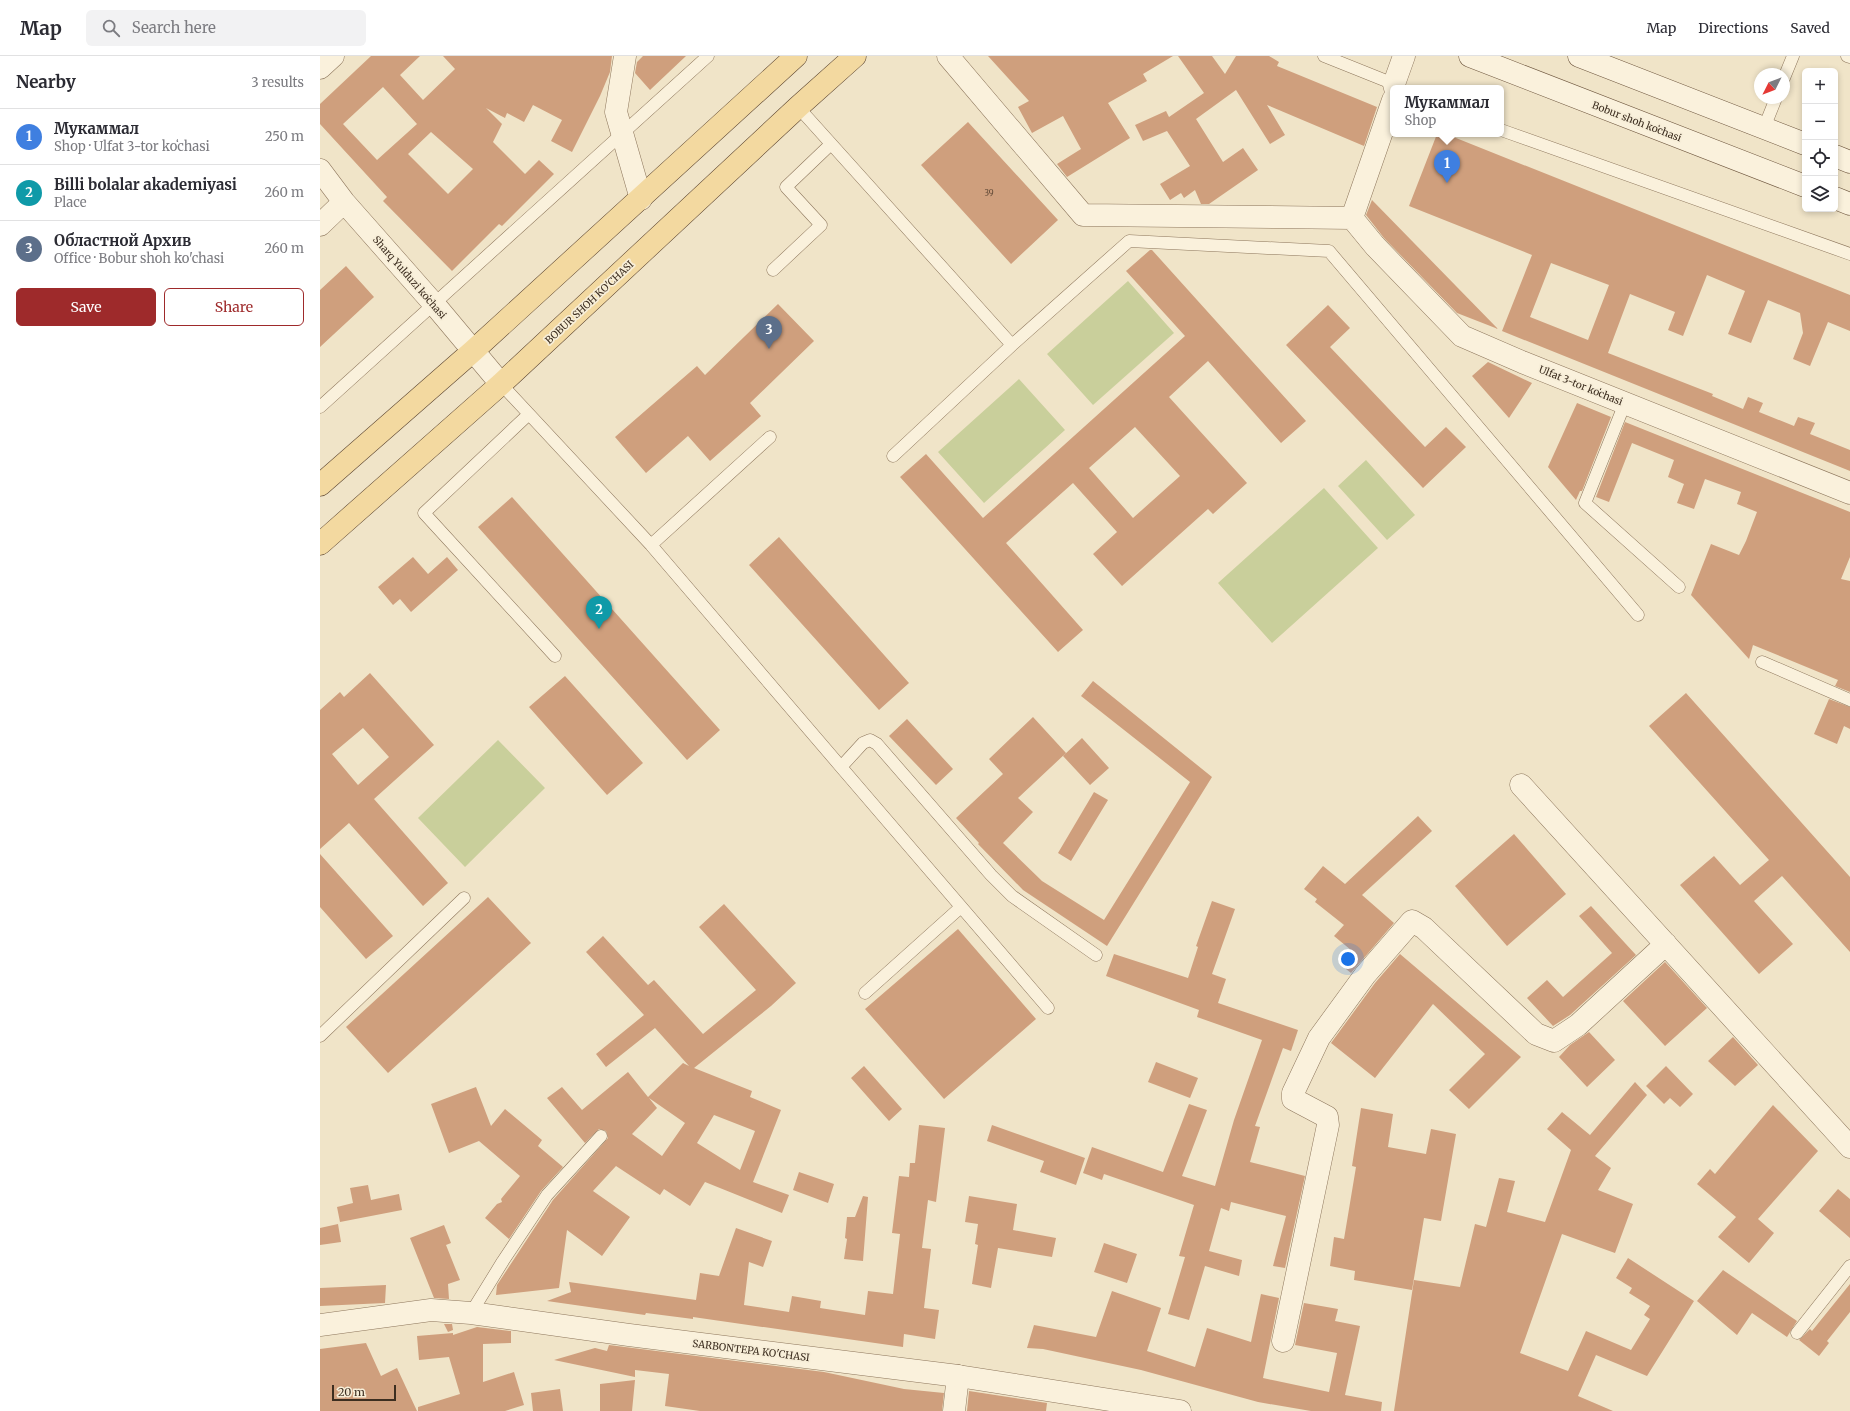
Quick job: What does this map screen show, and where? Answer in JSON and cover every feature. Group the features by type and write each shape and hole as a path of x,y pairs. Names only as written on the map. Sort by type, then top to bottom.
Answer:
{"main road":[{"path":"320,485 473,351 796,56"},
{"name":"BOBUR SHOH KO'CHASI","path":"320,544 501,384 798,107 855,56"}],"street":[{"path":"320,68 333,56"},
{"path":"625,56 616,112 641,199"},
{"path":"948,56 1082,215 1352,218 1390,103"},
{"path":"1396,85 1404,56"},
{"name":"Bobur shoh koʻchasi","path":"1470,56 1802,185"},
{"path":"1579,56 1802,143"},
{"path":"1838,157 1850,162"},
{"name":"Sharq Yulduzi koʻchasi","path":"320,170 344,202 434,304 501,384"},
{"path":"1838,199 1850,204"},
{"path":"320,225 344,202"},
{"name":"Ulfat 3-tor koʻchasi","path":"1352,218 1375,246 1462,336 1522,362 1850,493"},
{"path":"1521,785 1850,1147"},
{"path":"1283,1341 1328,1125 1326,1117 1293,1099 1293,1093 1319,1038 1365,975 1412,921 1424,928 1536,1034 1554,1041 1578,1025 1666,944"},
{"name":"SARBONTEPA KO'CHASI","path":"320,1325 430,1310 472,1313 621,1334 958,1376 1180,1411"},
{"path":"954,1411 958,1376"}],"lane":[{"path":"320,407 708,56"},
{"path":"1324,56 1390,89"},
{"path":"1788,68 1793,56"},
{"path":"1764,128 1774,104"},
{"path":"798,107 1012,345"},
{"path":"1504,131 1850,254"},
{"path":"773,270 821,225 786,187 831,144"},
{"path":"893,456 1012,345 1129,241 1329,251 1638,615"},
{"path":"501,384 651,545 1048,1008"},
{"path":"1625,403 1585,503 1679,587"},
{"path":"529,414 424,513 555,656"},
{"path":"651,545 770,437"},
{"path":"1762,662 1850,700"},
{"path":"840,767 863,743 870,740 877,744 991,875 1012,896 1096,955"},
{"path":"320,1036 464,898"},
{"path":"865,993 961,907"},
{"path":"472,1313 503,1261 548,1195 601,1136"},
{"path":"1797,1333 1850,1266"}],"green space":[{"path":"1128,281 1174,333 1093,405 1047,354"},
{"path":"1019,379 1065,430 984,503 938,452"},
{"path":"1366,460 1415,515 1387,540 1338,486"},
{"path":"1324,488 1378,548 1272,643 1218,583"},
{"path":"498,740 545,788 465,867 418,818"}],"building":[{"path":"371,56 420,56 400,75 423,100 455,69 443,56 612,56 610,72 600,96 572,152 551,141 562,120 533,105 524,122 507,113 505,118 486,108 502,124 493,142 525,174 539,160 554,174 502,226 499,224 452,271 383,201 387,197 320,124 320,104","holes":["383,87 417,124 377,160 343,124","431,132 473,169 448,194 408,154"]},
{"path":"643,56 686,56 650,90 635,73 637,62"},
{"path":"988,56 1173,56 1143,74 1147,81 1108,103 1130,138 1067,177 1057,164 1081,149 1063,116 1032,133 1018,107 1029,101"},
{"path":"1178,56 1212,56 1225,74 1236,56 1269,56 1279,62 1277,66 1377,107 1364,146 1267,105 1285,135 1270,144 1236,90 1196,119 1223,162 1243,148 1258,170 1209,204 1201,204 1195,190 1184,198 1181,193 1170,200 1160,184 1190,166 1167,131 1143,141 1135,125 1166,111 1169,117 1204,93"},
{"path":"968,122 1058,220 1011,264 921,165"},
{"path":"1436,137 1454,137 1850,295 1850,331 1828,322 1810,366 1793,359 1803,333 1800,313 1768,300 1751,343 1728,334 1745,291 1707,275 1683,336 1668,330 1675,312 1630,294 1608,353 1713,394 1712,396 1743,409 1748,397 1763,403 1759,412 1794,426 1798,417 1815,423 1810,434 1850,450 1850,471 1502,331 1532,255 1409,206","holes":["1551,263 1609,285 1588,340 1530,317"]},
{"path":"1372,200 1498,329 1457,313 1384,238 1366,215"},
{"path":"1150,250 1152,250 1306,421 1281,443 1208,361 1169,397 1247,483 1213,514 1208,509 1122,586 1093,554 1117,532 1073,483 1006,543 1083,630 1058,652 900,477 926,454 983,518 1185,336 1126,271","holes":["1135,427 1180,476 1133,518 1089,468"]},
{"path":"346,266 374,297 320,347 320,290"},
{"path":"778,304 814,341 750,403 761,416 710,461 688,436 646,473 615,437 697,366 705,375"},
{"path":"1328,305 1350,328 1330,347 1425,447 1446,427 1466,447 1423,488 1286,345"},
{"path":"1488,362 1532,383 1509,418 1472,376"},
{"path":"1577,403 1611,417 1582,491 1580,491 1576,500 1548,467"},
{"path":"1625,422 1850,512 1850,557 1841,579 1850,581 1850,692 1835,686 1838,680 1753,645 1749,659 1691,595 1711,544 1739,555 1746,541 1757,512 1737,504 1741,492 1705,479 1694,509 1677,503 1684,484 1668,477 1674,460 1632,443 1609,502 1596,497"},
{"path":"512,497 720,730 687,760 478,527"},
{"path":"779,537 909,683 879,710 749,565"},
{"path":"413,557 428,574 447,557 458,570 411,612 400,599 393,605 378,587"},
{"path":"370,673 434,745 374,799 448,883 423,906 349,823 320,849 320,710 340,692 344,697","holes":["363,728 389,757 358,785 332,754"]},
{"path":"565,676 643,763 607,795 529,707"},
{"path":"1093,681 1212,777 1107,946 1023,890 978,844 979,843 956,818 1003,774 989,759 1033,717 1066,753 1018,798 1033,812 1003,843 1042,881 1104,920 1190,782 1081,696"},
{"path":"1686,693 1850,877 1850,952 1782,876 1754,901 1793,944 1759,974 1680,885 1714,856 1740,885 1769,860 1649,726"},
{"path":"1829,699 1850,707 1850,729 1844,726 1837,744 1814,734"},
{"path":"907,719 953,769 936,785 889,736"},
{"path":"1082,738 1109,768 1090,785 1063,756"},
{"path":"1094,792 1108,800 1071,861 1058,853"},
{"path":"1418,816 1432,831 1362,895 1394,923 1351,973 1346,969 1357,955 1334,936 1344,925 1315,902 1317,899 1304,889 1323,866 1345,884"},
{"path":"1514,834 1566,894 1507,946 1455,886"},
{"path":"320,854 393,936 366,959 320,907"},
{"path":"488,897 531,943 388,1073 346,1027"},
{"path":"1212,901 1235,909 1212,974 1226,979 1218,1003 1298,1030 1291,1051 1283,1048 1255,1126 1260,1127 1250,1162 1305,1176 1285,1268 1273,1266 1286,1216 1231,1202 1229,1211 1221,1208 1209,1251 1242,1260 1239,1276 1205,1266 1189,1320 1168,1314 1185,1257 1179,1256 1194,1205 1104,1174 1102,1180 1083,1173 1092,1147 1163,1172 1189,1104 1207,1110 1182,1176 1215,1186 1234,1120 1262,1040 1197,1017 1199,1010 1106,976 1114,954 1188,978 1198,947 1196,946"},
{"path":"724,904 796,983 771,1006 694,1068 752,1091 750,1097 781,1110 753,1182 789,1195 782,1213 705,1182 690,1206 664,1189 660,1195 616,1166 593,1191 630,1217 602,1256 567,1230 559,1288 496,1295 497,1285 553,1200 608,1138 606,1131 599,1129 585,1143 547,1098 562,1087 582,1110 628,1072 648,1097 683,1063 689,1066 655,1028 606,1067 596,1054 644,1015 586,952 603,936 648,985 654,980 703,1034 756,990 699,927","holes":["649,1098 685,1123 662,1156 632,1134 657,1108","714,1115 755,1131 740,1170 697,1143"]},
{"path":"1591,906 1636,955 1570,1015 1553,1026 1527,998 1547,980 1563,997 1612,953 1579,916"},
{"path":"958,929 1036,1019 944,1099 865,1009"},
{"path":"1400,954 1521,1057 1469,1109 1449,1090 1485,1054 1433,1004 1375,1078 1331,1043 1375,983"},
{"path":"1665,962 1707,1008 1665,1046 1623,1001"},
{"path":"1589,1032 1615,1060 1587,1087 1559,1057 1570,1045"},
{"path":"1733,1037 1758,1065 1735,1086 1708,1061"},
{"path":"1156,1062 1198,1078 1190,1098 1148,1082"},
{"path":"864,1066 902,1109 889,1121 851,1078"},
{"path":"1666,1066 1693,1094 1680,1107 1670,1098 1664,1104 1646,1086"},
{"path":"1635,1082 1647,1095 1595,1156 1611,1168 1598,1190 1633,1204 1615,1253 1562,1234 1520,1353 1568,1371 1586,1331 1631,1350 1650,1319 1644,1315 1650,1306 1629,1293 1632,1288 1616,1278 1628,1258 1694,1301 1647,1376 1596,1355 1578,1396 1613,1411 1394,1411 1414,1280 1460,1287 1475,1224 1486,1227 1499,1178 1515,1181 1507,1212 1545,1222 1571,1150 1547,1129 1562,1112 1590,1135"},
{"path":"476,1087 491,1126 505,1109 542,1140 538,1146 563,1167 541,1191 509,1239 485,1218 497,1204 502,1202 501,1199 520,1176 479,1141 449,1153 431,1104"},
{"path":"1773,1105 1818,1151 1758,1219 1774,1233 1749,1263 1718,1237 1736,1217 1697,1184 1710,1169 1715,1174"},
{"path":"1361,1108 1393,1114 1388,1147 1426,1154 1431,1129 1456,1134 1441,1221 1424,1218 1412,1290 1354,1280 1355,1271 1330,1266 1334,1237 1344,1239 1356,1167 1352,1166"},
{"path":"919,1125 945,1128 936,1202 928,1200 922,1248 931,1249 924,1308 939,1310 935,1339 904,1334 903,1347 693,1317 693,1319 646,1313 645,1315 547,1301 571,1292 569,1282 696,1300 700,1273 719,1276 736,1228 772,1241 763,1267 749,1262 744,1305 789,1312 792,1296 821,1301 820,1308 865,1315 868,1291 893,1294 900,1234 892,1233 899,1176 909,1177 910,1163 915,1163"},
{"path":"992,1125 1085,1158 1076,1185 1040,1172 1044,1161 987,1141"},
{"path":"799,1172 834,1184 828,1203 793,1190"},
{"path":"368,1185 371,1200 399,1194 402,1210 340,1222 337,1207 353,1203 350,1188"},
{"path":"1838,1189 1850,1199 1850,1238 1819,1211"},
{"path":"863,1196 868,1197 863,1261 844,1259 847,1239 845,1238 847,1217 855,1217"},
{"path":"969,1196 1017,1204 1013,1230 1056,1238 1052,1257 998,1248 991,1288 972,1284 978,1245 975,1244 978,1224 965,1222"},
{"path":"338,1224 341,1242 320,1245 320,1228"},
{"path":"444,1225 451,1243 446,1245 460,1280 448,1284 449,1299 434,1298 410,1238"},
{"path":"1104,1243 1137,1254 1127,1283 1094,1272"},
{"path":"1723,1270 1797,1321 1787,1337 1752,1313 1737,1335 1697,1301"},
{"path":"1850,1284 1850,1312 1827,1341 1829,1343 1819,1356 1799,1340 1810,1329 1812,1331"},
{"path":"386,1285 385,1303 320,1306 320,1288"},
{"path":"1112,1291 1161,1308 1147,1351 1195,1367 1207,1328 1251,1342 1261,1294 1279,1298 1263,1378 1329,1392 1337,1353 1295,1345 1304,1303 1338,1309 1335,1321 1360,1326 1345,1395 1382,1402 1381,1411 1311,1411 1258,1402 1141,1370 1043,1349 1027,1348 1034,1325 1096,1337"},
{"path":"444,1324 452,1324 453,1330 448,1332"},
{"path":"477,1327 511,1331 511,1343 483,1344 483,1382 514,1372 524,1405 505,1411 418,1411 418,1407 460,1394 449,1357 419,1360 417,1336 453,1333 453,1335"},
{"path":"366,1343 381,1376 397,1368 417,1411 320,1411 320,1349"},
{"path":"609,1345 824,1372 904,1389 944,1393 942,1411 700,1411 665,1406 669,1374 635,1370 635,1377 554,1360 595,1348 607,1351"},
{"path":"635,1380 632,1411 600,1411 600,1384"},
{"path":"560,1389 563,1411 533,1411 531,1393"},
{"path":"969,1391 1047,1403 1046,1411 967,1411"}],"place":[{"name":"Мукаммал","path":"1447,183"},
{"name":"Областной Архив","path":"769,349"},
{"name":"Billi bolalar akademiyasi","path":"599,629"}]}
